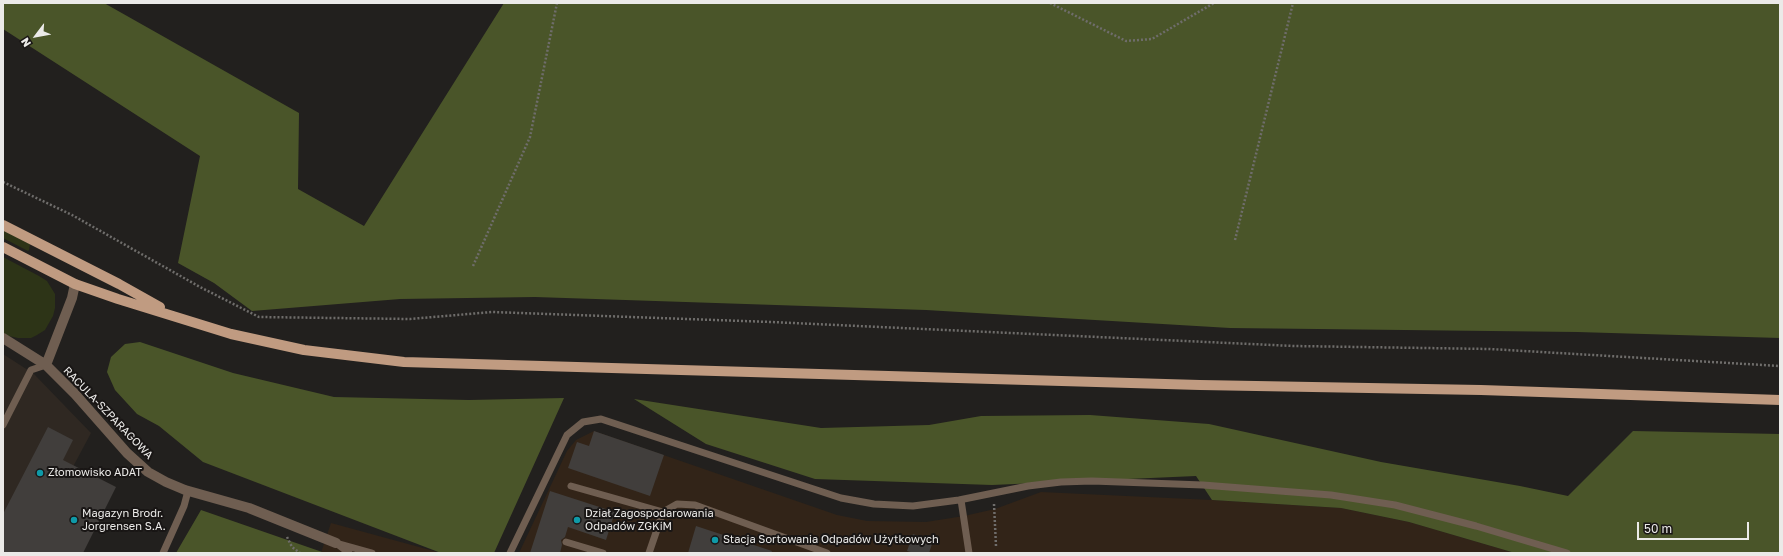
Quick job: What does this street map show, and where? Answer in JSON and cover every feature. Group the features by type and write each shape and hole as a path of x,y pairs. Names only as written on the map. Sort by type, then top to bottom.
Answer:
{"main road":[{"path":"3,225 119,284 176,316"},
{"path":"3,247 75,284 231,334 304,350 404,362 1200,385 1481,390 1780,400"}],"street":[{"path":"46,365 72,298 75,284"},
{"name":"RACULA-SZPARAGOWA","path":"3,338 46,365 75,394 132,458 148,472 188,491 249,508 336,543"}],"lane":[{"path":"3,425 6,411 31,370 46,365"},
{"path":"510,553 567,435 583,422 601,419 841,498 874,504 913,506 961,500 1048,483 1092,480 1203,485 1331,495 1395,504 1428,512 1566,553"},
{"path":"571,486 663,512"},
{"path":"163,553 184,506 188,491"},
{"path":"961,500 969,553"},
{"path":"649,553 663,512 677,504 695,505 827,553"},
{"path":"566,542 603,553"},
{"path":"336,543 349,553"},
{"path":"336,543 372,553"}],"path":[{"path":"472,266 530,137 557,3"},
{"path":"1050,3 1126,41 1152,39 1214,3"},
{"path":"1234,240 1293,3"},
{"path":"3,182 72,215 200,287 259,317 410,319 492,312 771,322 1294,346 1490,349 1780,366"},
{"path":"992,493 995,509 996,546"}],"shaded area":[{"path":"3,354 34,374 91,433 27,553 3,553"},
{"path":"594,431 837,515 867,521 926,522 964,516 995,509 1041,492 1212,500 1341,508 1409,522 1515,553 519,553 567,451 576,440"},
{"path":"331,523 441,553 321,553"}],"green space":[{"path":"3,3 104,3 299,113 298,189 364,226 504,3 1780,3 1780,338 1577,332 1230,328 926,310 535,297 400,299 252,311 214,283 178,263 200,156 3,29"},
{"path":"3,230 30,244 29,250 28,251 3,238"},
{"path":"3,257 47,281 55,294 55,308 53,316 45,330 31,338 18,338 3,333"},
{"path":"140,342 233,373 334,397 469,400 564,398 494,553 441,553 203,462 159,426 137,414 115,390 107,372 111,357 125,344"},
{"path":"634,399 821,428 929,425 981,416 1090,415 1209,424 1381,462 1520,486 1568,496 1633,431 1780,434 1780,553 1515,553 1409,522 1341,508 1212,500 1196,476 992,485 815,479 706,444"},
{"path":"201,510 325,553 176,553"}],"building":[{"path":"48,427 73,440 63,460 116,487 83,553 3,553 3,514"},
{"path":"594,431 664,455 650,496 568,468 577,442 589,446"},
{"name":"Dział Zagospodarowania Odpadów ZGKiM","path":"550,491 615,512 606,540 568,527 565,537 561,540 562,545 560,553 530,553"},
{"name":"Stacja Sortowania Odpadów Użytkowych","path":"696,526 772,551 771,553 688,553"},
{"path":"913,534 933,541 929,553 914,553 907,551"}],"place":[{"name":"Złomowisko ADAT","path":"40,473"},
{"name":"Magazyn Brodr. Jorgrensen S.A.","path":"74,520"},
{"name":"Dział Zagospodarowania Odpadów ZGKiM","path":"577,520"},
{"name":"Stacja Sortowania Odpadów Użytkowych","path":"715,540"}]}
